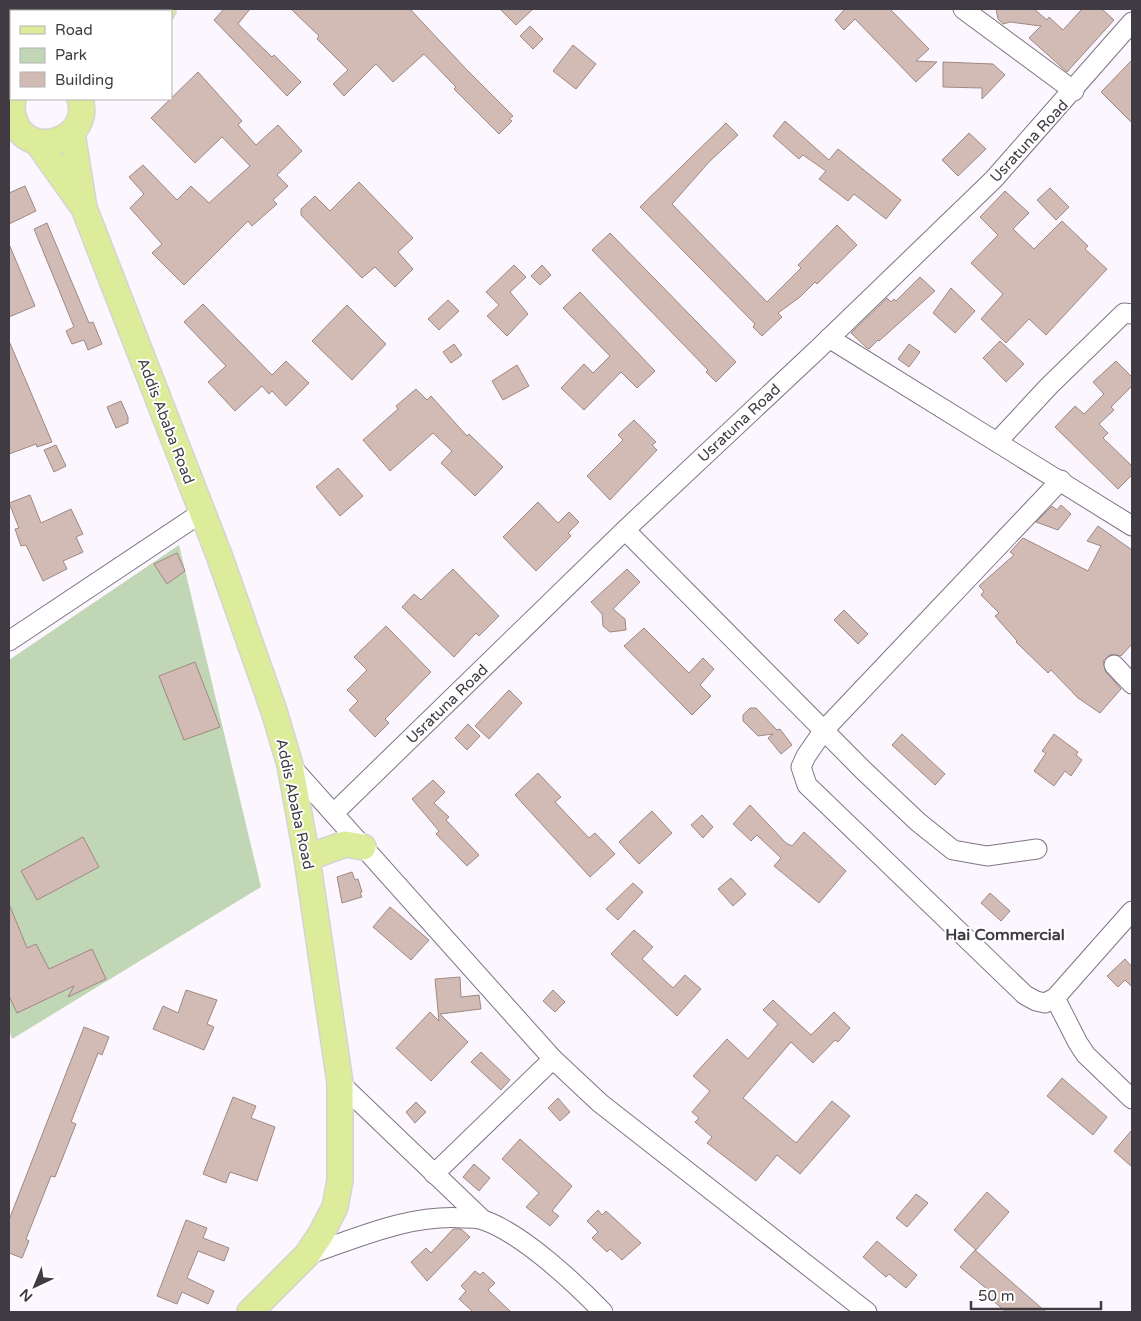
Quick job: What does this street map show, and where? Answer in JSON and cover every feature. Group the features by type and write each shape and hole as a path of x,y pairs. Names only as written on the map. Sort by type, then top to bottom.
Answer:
{"main road":[{"path":"13,100 13,125 26,137 50,144 62,140 81,111"},
{"path":"81,111 84,208"},
{"path":"38,142 84,208"},
{"name":"Addis Ababa Road","path":"84,208 201,513 220,555 267,690 290,765 307,858 340,1083 340,1180 335,1207 321,1234 307,1255 250,1312"},
{"path":"307,858 345,844 363,847"}],"street":[{"path":"963,9 1074,91"},
{"name":"Usratuna Road","path":"334,813 625,530 994,179 1074,91 1132,22"},
{"path":"997,442 1094,341 1124,313 1132,314"},
{"path":"829,338 1061,480 1132,526"},
{"path":"1061,480 824,730 806,756 801,767 807,785 1036,1002 1046,1003 1055,998 1132,911"},
{"path":"9,641 201,513"},
{"path":"625,530 918,822 953,850 987,856 1037,849"},
{"path":"1114,665 1132,684"},
{"path":"290,765 554,1059 600,1103 867,1312"},
{"path":"1055,998 1086,1055 1132,1099"},
{"path":"434,1174 554,1059"},
{"path":"340,1083 482,1219 511,1234 542,1258 603,1312"},
{"path":"307,1255 418,1219 442,1217 482,1219"}],"green space":[{"path":"179,545 261,887 12,1039 9,1029 9,660"}],"building":[{"path":"224,9 250,9 238,24 272,57 274,55 301,82 287,96 214,20"},
{"path":"291,9 410,9 513,116 509,119 512,121 499,134 454,89 456,87 424,54 393,82 376,64 344,96 333,84 348,70 317,39 319,36"},
{"path":"500,9 533,9 516,25"},
{"path":"845,9 890,9 929,49 916,61 937,62 916,82 855,19 844,30 835,20"},
{"path":"996,9 1034,9 1047,20 1049,17 1063,30 1082,9 1102,9 1114,20 1067,72 1029,38 1041,26 1010,22 1003,24 998,19"},
{"path":"530,26 543,39 533,49 520,36"},
{"path":"573,45 596,64 576,89 553,71"},
{"path":"1132,60 1132,123 1101,92"},
{"path":"943,62 993,64 1005,75 982,99 982,88 943,87"},
{"path":"198,72 242,121 238,125 256,145 278,125 302,151 277,175 288,186 273,200 277,204 252,226 248,221 184,285 152,253 162,244 130,208 144,194 129,177 143,165 177,200 191,186 209,203 250,166 222,137 195,163 151,118 169,100 172,100 172,97"},
{"path":"785,121 829,160 838,149 901,200 886,219 854,194 848,201 819,179 826,171 803,155 799,159 773,136"},
{"path":"726,123 738,135 709,162 672,204 767,302 801,268 798,265 837,225 857,245 817,284 815,282 800,297 778,313 782,317 762,336 753,327 755,324 640,207"},
{"path":"969,133 986,149 958,176 942,160"},
{"path":"359,182 413,238 398,252 413,269 395,287 375,267 362,278 301,215 301,209 315,196 330,211"},
{"path":"25,186 36,211 9,224 9,193"},
{"path":"1050,188 1069,207 1056,220 1037,200"},
{"path":"1005,191 1029,213 1013,229 1034,249 1062,221 1088,246 1085,249 1107,269 1046,335 1029,319 1006,343 981,319 1003,294 971,263 998,235 980,217"},
{"path":"47,223 89,323 93,322 102,344 88,350 84,340 72,344 66,331 74,327 34,229"},
{"path":"610,233 736,362 716,382 706,372 708,370 592,250"},
{"path":"9,244 35,306 9,317"},
{"path":"514,265 526,277 510,292 528,314 507,336 487,316 499,305 486,292"},
{"path":"542,265 551,275 540,285 531,276"},
{"path":"920,277 935,291 879,341 869,349 851,333 887,298 891,302 894,299 896,301"},
{"path":"951,288 975,311 955,333 933,313"},
{"path":"580,292 655,371 637,388 621,372 584,410 561,388 584,364 593,373 610,356 563,308"},
{"path":"448,300 459,311 439,330 428,319"},
{"path":"203,304 272,375 286,361 309,383 286,406 272,391 269,394 262,386 235,411 208,382 226,366 184,322"},
{"path":"347,305 386,344 352,380 312,341"},
{"path":"9,341 52,442 37,447 36,444 9,454"},
{"path":"1000,341 1024,364 1006,382 983,358"},
{"path":"454,344 462,355 451,363 443,352"},
{"path":"909,344 920,352 909,367 898,359"},
{"path":"1116,361 1132,377 1132,386 1111,407 1114,410 1099,424 1108,433 1103,438 1132,466 1132,475 1118,489 1055,427 1075,406 1084,414 1104,394 1093,382"},
{"path":"517,365 529,386 503,400 492,381"},
{"path":"416,389 427,400 431,396 467,436 469,434 503,467 475,496 441,463 452,451 433,433 390,471 363,440 398,409 396,406"},
{"path":"121,401 128,417 128,423 116,428 107,407"},
{"path":"634,420 656,442 652,445 657,450 610,500 587,476 623,440 618,435"},
{"path":"56,445 66,466 54,472 44,450"},
{"path":"338,468 363,496 340,516 316,487"},
{"path":"30,495 41,523 71,509 83,534 76,537 83,552 63,561 67,569 43,581 26,545 21,546 15,529 19,528 9,503"},
{"path":"538,502 558,523 569,512 579,522 568,533 571,536 536,571 503,537"},
{"path":"1061,505 1071,514 1058,530 1036,522 1052,506 1057,510"},
{"path":"1098,526 1132,550 1132,644 1121,656 1111,654 1103,661 1106,672 1121,689 1100,713 1078,698 1051,670 1048,673 1016,642 995,616 999,613 981,595 984,591 979,586 1014,555 1010,552 1023,538 1088,571 1101,546 1087,541"},
{"path":"177,553 185,571 167,584 154,564"},
{"path":"453,569 499,616 479,636 476,633 454,657 402,607 414,594 421,600"},
{"path":"627,569 640,582 613,609 625,619 626,630 610,632 603,626 602,614 591,602"},
{"path":"844,610 868,634 858,644 834,620"},
{"path":"386,626 431,672 385,719 389,723 375,737 349,710 358,701 347,690 367,670 354,657"},
{"path":"644,628 689,673 703,658 714,669 700,685 711,696 692,715 624,646"},
{"path":"195,662 220,727 184,740 159,676"},
{"path":"509,690 522,703 489,739 475,726"},
{"path":"750,708 756,708 777,730 780,729 792,745 781,754 768,738 773,734 758,736 743,721 743,715"},
{"path":"468,724 480,736 467,750 455,738"},
{"path":"902,734 945,774 935,785 892,745"},
{"path":"1054,734 1078,752 1076,755 1082,760 1071,776 1065,771 1054,786 1034,771 1046,753 1042,751"},
{"path":"538,773 561,797 555,802 589,838 595,833 615,854 590,877 515,795"},
{"path":"433,780 445,792 434,803 449,817 446,820 479,855 467,866 436,834 439,831 412,799"},
{"path":"750,805 786,843 792,846 804,832 846,871 819,903 774,866 781,858 757,835 751,841 733,824"},
{"path":"652,811 672,833 639,864 619,842"},
{"path":"702,815 713,827 703,838 691,825"},
{"path":"83,837 99,867 37,900 21,871"},
{"path":"352,872 355,880 358,879 362,897 342,903 337,877"},
{"path":"731,878 746,894 733,906 718,889"},
{"path":"633,883 643,892 618,920 606,909"},
{"path":"990,893 1010,911 1001,921 981,903"},
{"path":"9,904 27,948 36,944 49,969 92,949 106,979 68,997 74,986 17,1013 9,996"},
{"path":"390,907 429,940 411,960 373,927"},
{"path":"634,930 653,947 642,959 673,988 685,975 701,989 677,1016 611,954"},
{"path":"1125,959 1132,967 1132,987 1125,980 1118,987 1107,976"},
{"path":"460,977 461,997 479,995 481,1009 440,1014 468,1042 431,1081 396,1048 430,1012 439,1021 435,979"},
{"path":"186,990 217,1000 207,1024 214,1027 204,1050 153,1029 163,1006 178,1013"},
{"path":"553,990 565,1002 555,1012 543,1001"},
{"path":"773,1000 811,1035 834,1012 850,1028 838,1042 835,1040 813,1063 791,1042 743,1098 796,1143 832,1101 850,1116 800,1174 777,1155 756,1181 707,1143 712,1137 695,1122 699,1118 692,1112 710,1091 693,1076 727,1039 748,1059 778,1024 763,1010"},
{"path":"84,1027 109,1037 102,1055 98,1053 71,1122 76,1124 55,1177 51,1176 26,1239 29,1241 22,1258 9,1253 9,1220"},
{"path":"481,1052 510,1080 501,1090 471,1062"},
{"path":"1062,1078 1107,1117 1093,1135 1047,1096"},
{"path":"233,1097 256,1106 251,1118 275,1127 257,1181 230,1172 226,1183 203,1174"},
{"path":"558,1098 570,1112 560,1121 548,1108"},
{"path":"416,1102 426,1112 415,1123 406,1112"},
{"path":"1132,1130 1132,1167 1114,1151"},
{"path":"520,1139 572,1186 552,1211 559,1216 550,1226 526,1207 539,1193 502,1159"},
{"path":"474,1164 490,1178 479,1191 463,1177"},
{"path":"987,1192 1009,1212 976,1250 954,1230"},
{"path":"916,1194 928,1203 907,1227 896,1218"},
{"path":"598,1210 602,1215 606,1211 641,1243 622,1260 610,1249 607,1252 592,1238 598,1232 587,1221"},
{"path":"186,1220 207,1228 203,1238 229,1248 224,1261 198,1251 187,1278 214,1291 208,1304 182,1292 177,1304 157,1296"},
{"path":"453,1229 461,1229 470,1237 427,1281 411,1262 426,1248 431,1253"},
{"path":"877,1241 917,1275 906,1288 889,1274 886,1277 863,1257"},
{"path":"975,1250 1046,1312 1006,1312 984,1293 987,1289 960,1267"},
{"path":"475,1271 480,1275 483,1272 495,1283 488,1290 511,1312 473,1312 459,1299 466,1291 461,1286"}],"district":[{"name":"Hai Commercial","path":"1005,935"}]}
